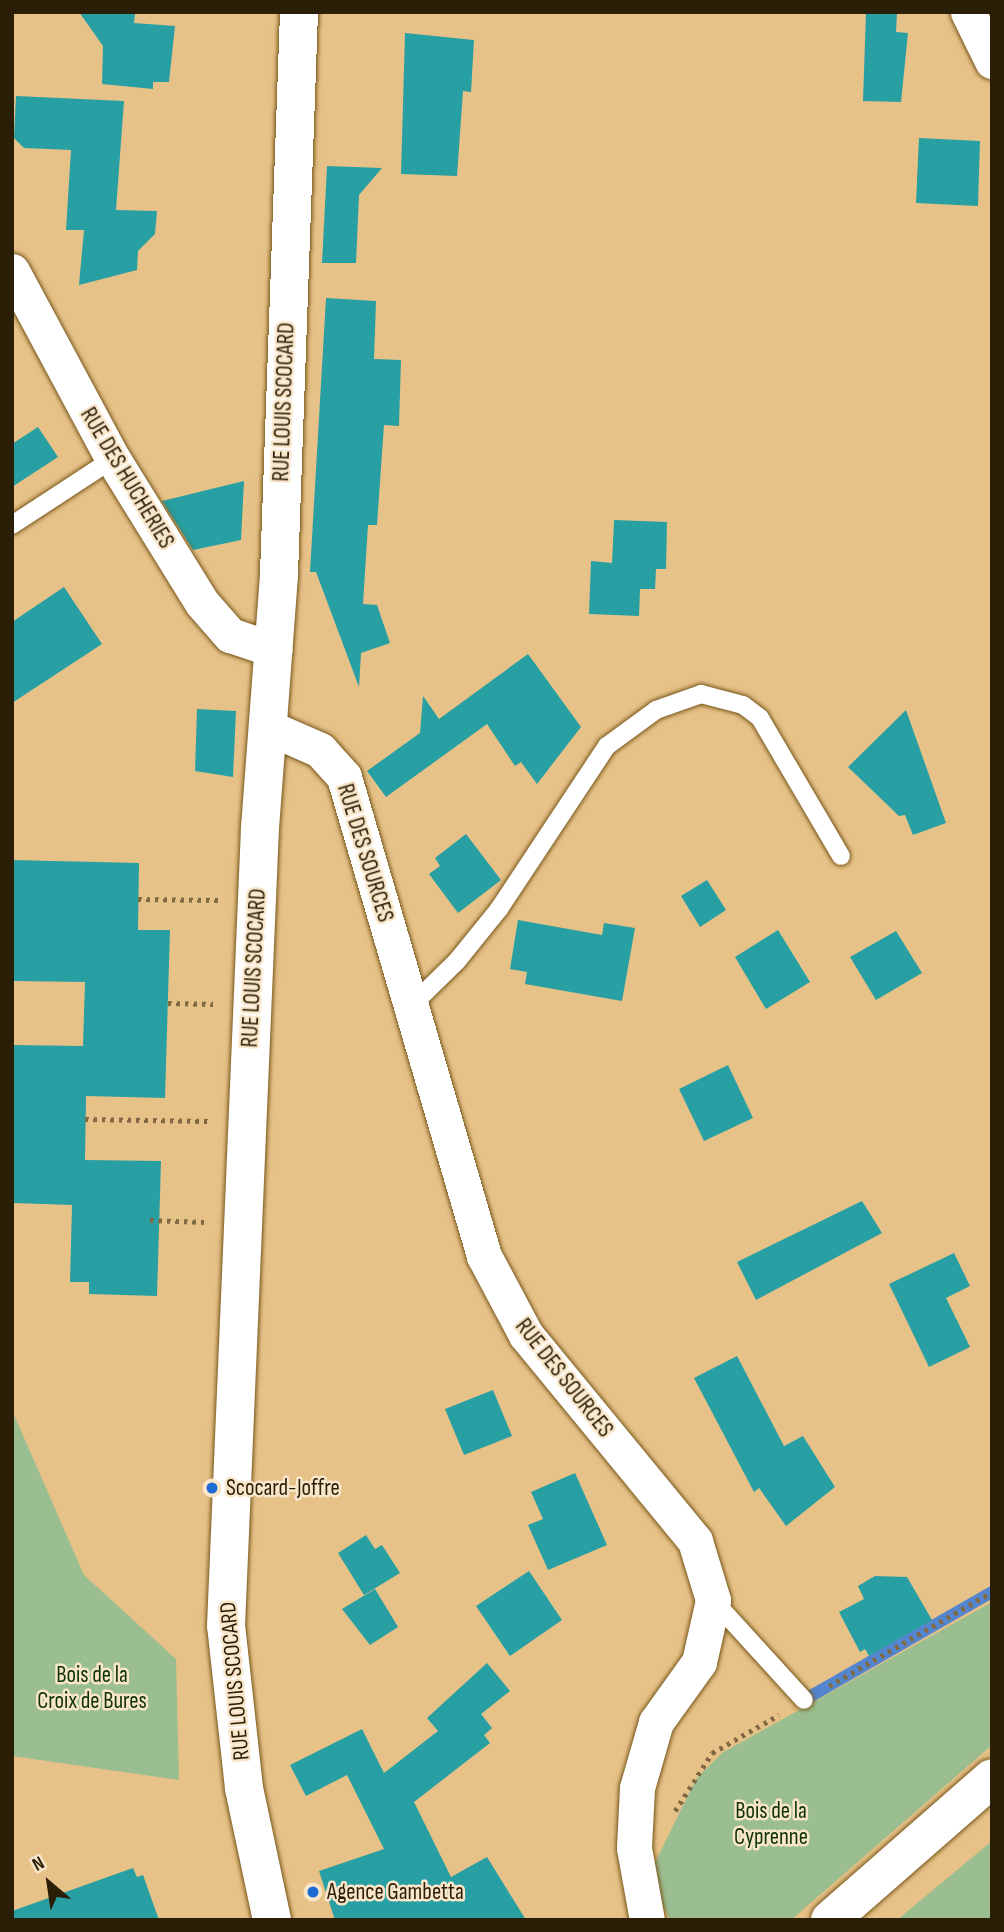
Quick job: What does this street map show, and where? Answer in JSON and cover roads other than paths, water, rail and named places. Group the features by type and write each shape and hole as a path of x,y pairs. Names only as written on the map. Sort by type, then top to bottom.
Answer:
{"main road":[{"name":"RUE LOUIS SCOCARD","path":"272,1920 244,1788 226,1626 257,901 275,650 299,12"},
{"path":"830,1920 992,1778"}],"street":[{"path":"968,12 992,61"},
{"name":"RUE DES HUCHERIES","path":"12,271 113,459 202,603 230,635 275,650"},
{"name":"RUE DES SOURCES","path":"270,728 320,750 344,777 484,1256 526,1335 695,1541 712,1600 699,1662 656,1723 637,1788 634,1848 647,1920"}],"lane":[{"path":"12,525 113,459"},
{"path":"411,1006 457,961 499,909 607,746 656,710 701,694 743,705 760,718 841,856"},
{"path":"712,1600 804,1700"}],"waterway":[{"path":"804,1700 992,1592"}],"place":[{"name":"Scocard-Joffre","path":"212,1488"},
{"name":"Agence Gambetta","path":"313,1892"}],"park label":[{"name":"Bois de la Croix de Bures","path":"92,1688"},
{"name":"Bois de la Cyprenne","path":"771,1824"}]}
